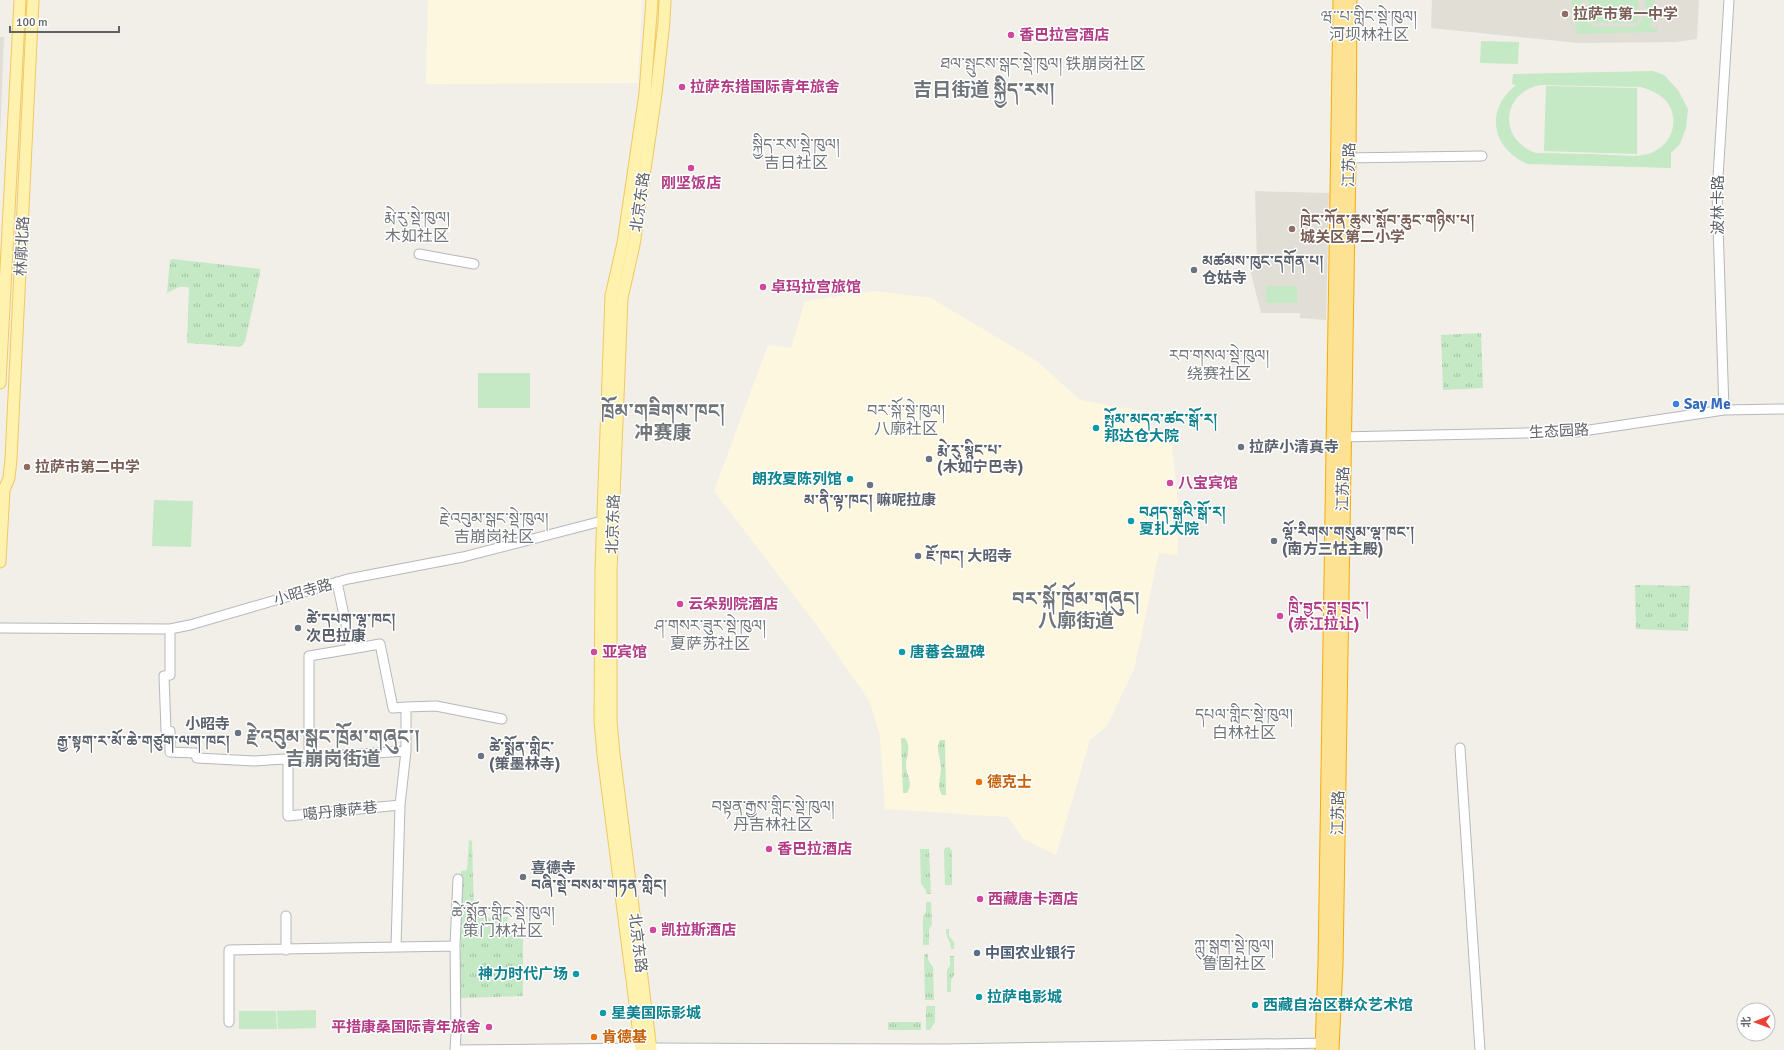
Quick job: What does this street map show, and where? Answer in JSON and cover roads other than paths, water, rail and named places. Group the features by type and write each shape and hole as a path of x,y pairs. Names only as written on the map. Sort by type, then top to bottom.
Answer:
{"highway":[{"name":"江苏路","path":"1340,0 1344,158"},
{"name":"江苏路","path":"1328,1046 1326,956 1339,437 1344,158 1350,0"}],"main road":[{"name":"林廓北路","path":"0,383 20,0"},
{"name":"林廓北路","path":"0,562 2,484 33,0"},
{"name":"北京东路","path":"646,1049 603,755 600,721 602,522 611,296 623,243 645,93 652,0"},
{"name":"北京东路","path":"646,1049 611,720 611,571 622,298 634,245 655,101 665,0"}],"street":[{"name":"波林卡路","path":"1724,410 1717,193 1729,0"},
{"path":"1344,158 1482,156"},
{"path":"419,254 474,264"},
{"name":"生态园路","path":"1339,437 1576,432 1724,410 1784,409"},
{"name":"小昭寺路","path":"0,628 170,629 190,625 337,582 463,557 602,522"},
{"path":"337,582 350,649"},
{"path":"170,629 170,675 164,676 166,730 170,731 170,752 196,753 197,758 254,761 288,760 309,756 406,750"},
{"path":"309,756 309,656 380,644 393,708 406,706 436,706 502,719"},
{"path":"396,947 400,805 406,750 406,706"},
{"path":"1460,748 1480,1050"},
{"name":"噶丹康萨巷","path":"288,760 288,816 400,805"},
{"path":"458,878 455,946 456,1050 943,1050 1328,1046"},
{"path":"286,916 286,950"},
{"path":"229,1022 229,950 455,946"}],"place":[{"name":"拉萨市第一中学","path":"1565,14"},
{"name":"香巴拉宫酒店","path":"1011,35"},
{"name":"拉萨东措国际青年旅舍","path":"682,87"},
{"name":"刚坚饭店","path":"691,168"},
{"name":"ཁྲེང་ཀོན་ཆུས་སློབ་ཆུང་གཉིས་པ། 城关区第二小学","path":"1292,229"},
{"name":"མཚམས་ཁུང་དགོན་པ། 仓姑寺","path":"1194,270"},
{"name":"卓玛拉宫旅馆","path":"763,287"},
{"name":"Say Me","path":"1676,404"},
{"name":"སྤོམ་མདའ་ཚང་སྒོ་ར། 邦达仓大院","path":"1096,428"},
{"name":"拉萨小清真寺","path":"1241,447"},
{"name":"རྨེ་རུ་སྙིང་པ་ (木如宁巴寺)","path":"929,459"},
{"name":"拉萨市第二中学","path":"27,467"},
{"name":"朗孜夏陈列馆","path":"850,479"},
{"name":"八宝宾馆","path":"1170,483"},
{"name":"མ་ནི་ལྟ་ཁང། 嘛呢拉康","path":"870,485"},
{"name":"བཤད་སྒྲའི་སྒོ་ར། 夏扎大院","path":"1131,521"},
{"name":"ལྷོ་རིགས་གསུམ་ལྷ་ཁང་། (南方三怙主殿)","path":"1274,541"},
{"name":"ཇོ་ཁང། 大昭寺","path":"918,556"},
{"name":"云朵别院酒店","path":"680,604"},
{"name":"ཁྲི་བྱང་བླ་བྲང་། (赤江拉让)","path":"1280,616"},
{"name":"ཚེ་དཔག་ལྷ་ཁང། 次巴拉康","path":"298,628"},
{"name":"亚宾馆","path":"594,652"},
{"name":"唐蕃会盟碑","path":"902,652"},
{"name":"小昭寺 རྒྱ་སྟག་ར་མོ་ཆེ་གཙུག་ལག་ཁང།","path":"238,733"},
{"name":"ཚེ་སྨོན་གླིང་ (策墨林寺)","path":"481,756"},
{"name":"德克士","path":"979,782"},
{"name":"香巴拉酒店","path":"769,849"},
{"name":"喜德寺 བཞི་སྡེ་བསམ་གཏན་གླིང།","path":"523,877"},
{"name":"西藏唐卡酒店","path":"980,899"},
{"name":"凯拉斯酒店","path":"653,930"},
{"name":"中国农业银行","path":"977,953"},
{"name":"神力时代广场","path":"576,974"},
{"name":"拉萨电影城","path":"979,997"},
{"name":"西藏自治区群众艺术馆","path":"1255,1005"},
{"name":"星美国际影城","path":"603,1013"},
{"name":"平措康桑国际青年旅舍","path":"489,1027"},
{"name":"肯德基","path":"594,1037"}],"district":[{"name":"ཝ་་པ་གླིང་སྡེ་ཁུལ། 河坝林社区","path":"1369,25"},
{"name":"ཐལ་སྤུངས་སྒང་སྡེ་ཁུལ། 铁崩岗社区","path":"1043,63"},
{"name":"吉日街道 སྐྱིད་རས།","path":"984,89"},
{"name":"སྐྱིད་རས་སྡེ་ཁུལ། 吉日社区","path":"796,153"},
{"name":"རྨེ་རུ་སྡེ་ཁུལ། 木如社区","path":"417,226"},
{"name":"རབ་གསལ་སྡེ་ཁུལ། 绕赛社区","path":"1219,364"},
{"name":"བར་སྐོ་སྡེ་ཁུལ། 八廓社区","path":"906,419"},
{"name":"ཁྲོམ་གཟིགས་ཁང། 冲赛康","path":"663,421"},
{"name":"རྗེ་འབུམ་སྒང་སྡེ་ཁུལ། 吉崩岗社区","path":"494,527"},
{"name":"བར་སྐོ་ཁྲོམ་གཞུང། 八廓街道","path":"1076,609"},
{"name":"ཤ་གསར་ཟུར་སྡེ་ཁུལ། 夏萨苏社区","path":"710,634"},
{"name":"དཔལ་གླིང་སྡེ་ཁུལ། 白林社区","path":"1244,723"},
{"name":"རྗེ་འབུམ་སྒང་ཁྲོམ་གཞུང་། 吉崩岗街道","path":"333,747"},
{"name":"བསྟན་རྒྱས་གླིང་སྡེ་ཁུལ། 丹吉林社区","path":"773,815"},
{"name":"ཚེ་སྨོན་གླིང་སྡེ་ཁུལ། 策门林社区","path":"503,921"},
{"name":"ཀླུ་སྒུག་སྡེ་ཁུལ། 鲁固社区","path":"1234,954"}]}
